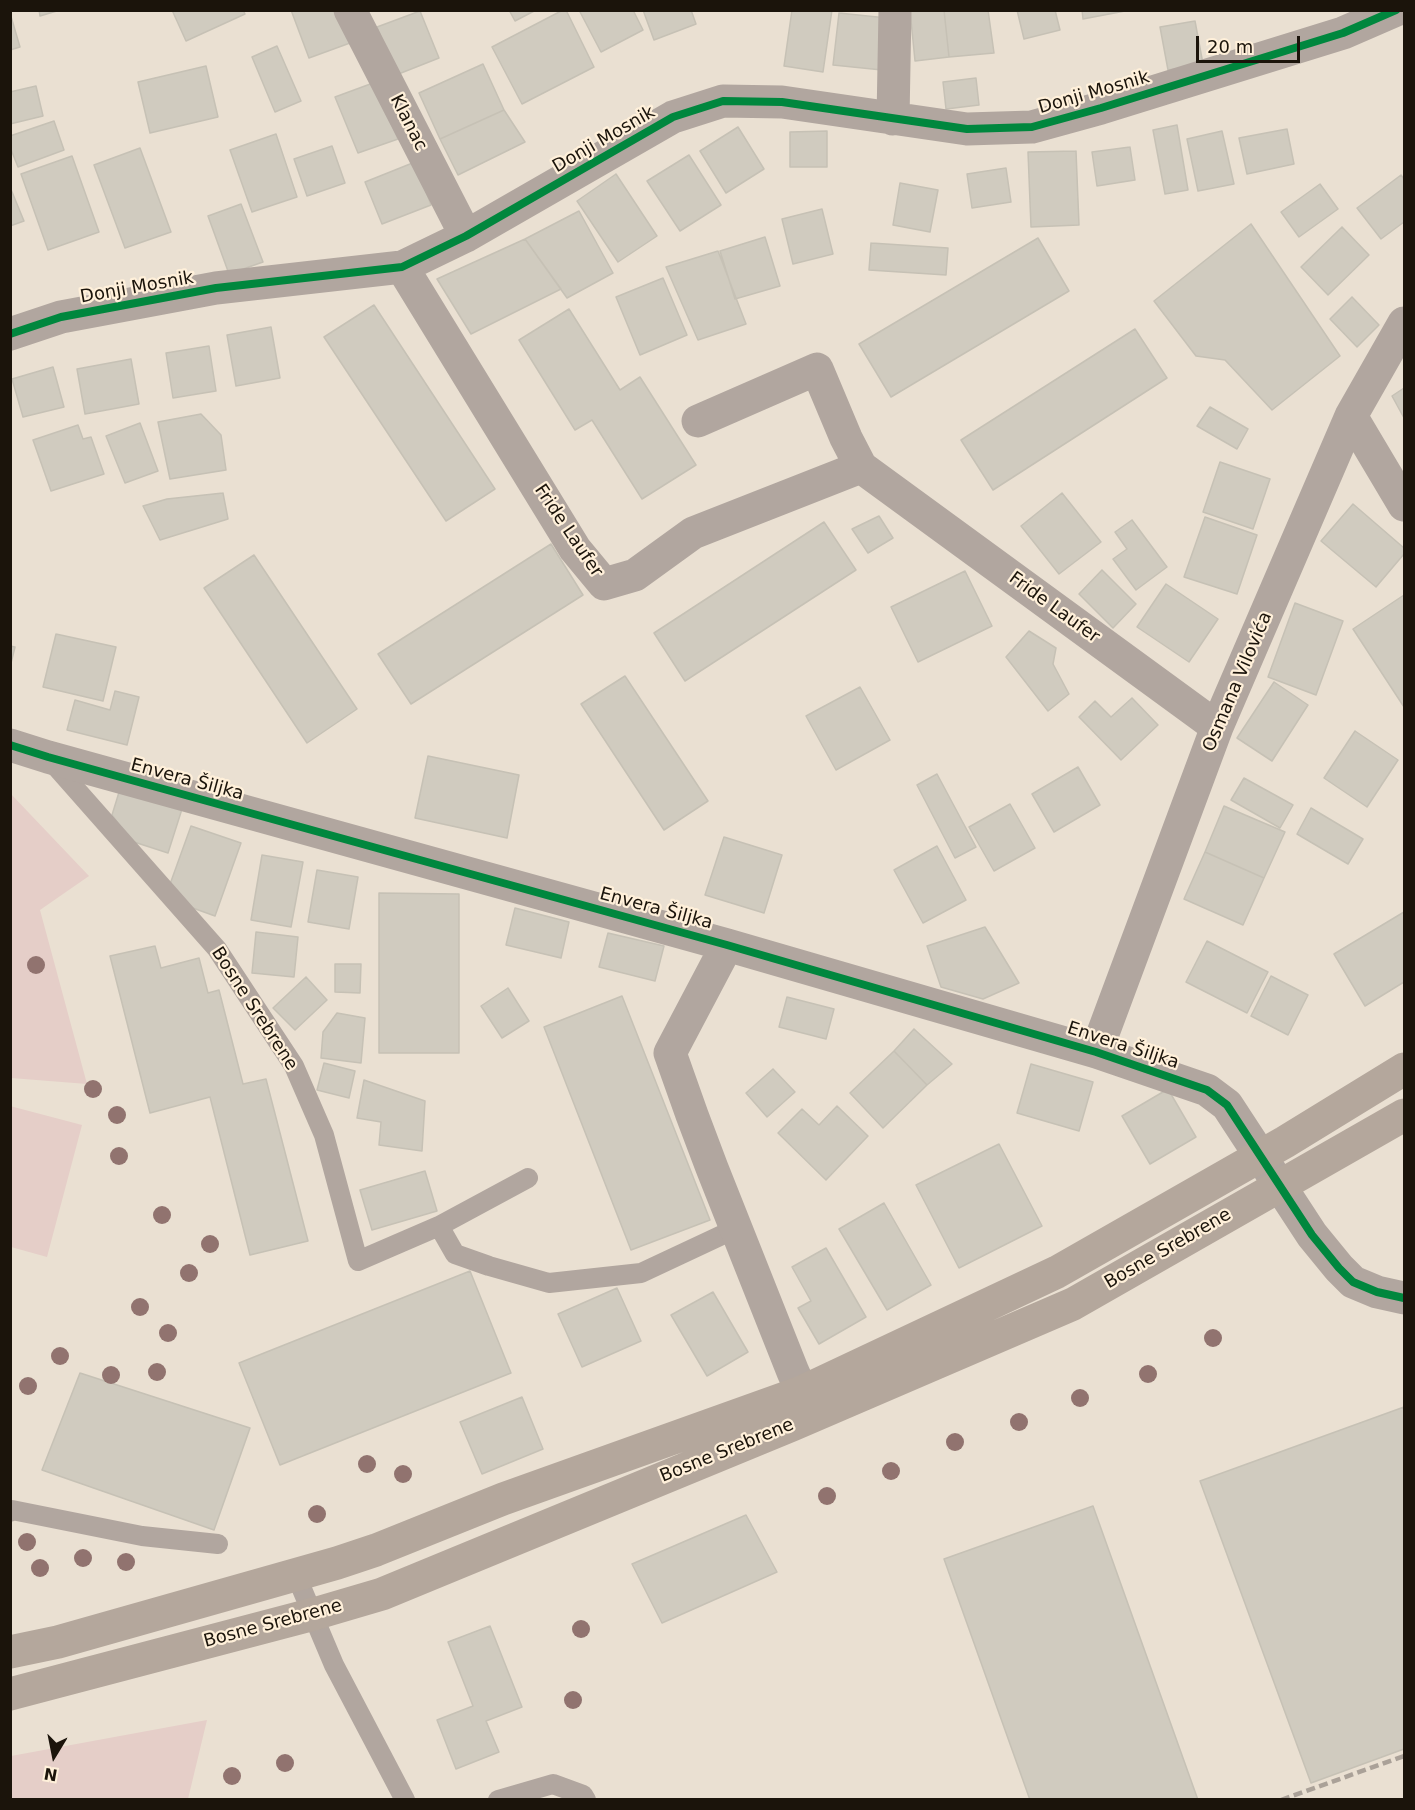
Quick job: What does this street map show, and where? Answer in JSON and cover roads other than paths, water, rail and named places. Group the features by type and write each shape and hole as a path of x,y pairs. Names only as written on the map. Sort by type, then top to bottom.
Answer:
{"main road":[{"name":"Bosne Srebrene","path":"10,1653 58,1642 376,1550 503,1499 802,1392 1057,1272 1320,1122 1404,1069"},
{"name":"Bosne Srebrene","path":"10,1694 314,1614 393,1589 792,1425 1073,1304 1404,1115"}],"street":[{"name":"Klanac","path":"350,10 466,236"},
{"path":"893,119 895,10"},
{"name":"Donji Mosnik","path":"10,334 61,317 216,288 402,267 466,236 673,117 723,101 782,102 967,129 1032,127 1343,33 1396,10"},
{"name":"Fride Laufer","path":"402,267 575,549 604,584 635,574 693,533 861,466"},
{"name":"Osmana Vilovića","path":"1096,1052 1218,728 1351,416 1404,323"},
{"name":"Fride Laufer","path":"698,422 817,369 846,438 861,466 1218,728"},
{"path":"1351,416 1404,505"},
{"name":"Envera Šiljka","path":"10,745 727,945 1096,1052 1207,1090 1227,1105 1312,1235 1353,1282 1377,1292 1404,1298"},
{"name":"Bosne Srebrene","path":"727,945 670,1053 692,1116 792,1372 802,1392"}],"lane":[{"name":"Bosne Srebrene","path":"48,757 217,950 294,1066 324,1136 358,1261 439,1226 528,1178"},
{"path":"439,1226 455,1254 549,1283 641,1273 737,1228"},
{"path":"10,1512 12,1510 142,1536 218,1544"},
{"path":"296,1575 334,1665 405,1800"},
{"path":"498,1800 553,1784 583,1795 585,1800"}],"railway":[{"path":"1281,1800 1404,1756"}]}
